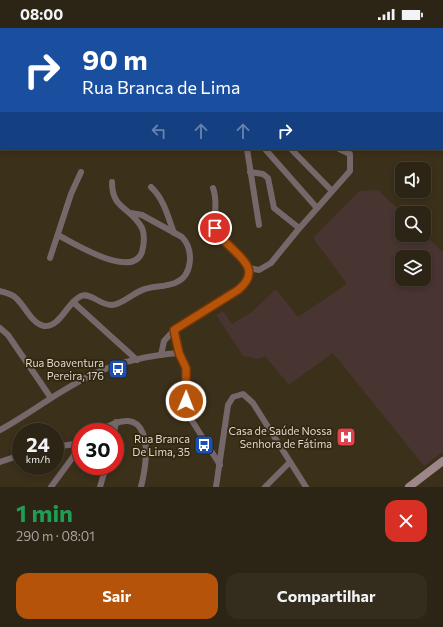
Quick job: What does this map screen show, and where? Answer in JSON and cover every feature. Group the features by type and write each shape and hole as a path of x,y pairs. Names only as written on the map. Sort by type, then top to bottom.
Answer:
{"main road":[{"path":"409,487 443,461"}],"street":[{"path":"247,150 259,225"},
{"path":"267,150 317,208"},
{"path":"292,150 332,191"},
{"path":"212,188 216,202 215,220 217,231 249,268 259,270 271,263 317,208 350,172 350,154 341,150"},
{"path":"50,258 71,194 81,172"},
{"path":"250,172 263,174 268,178 274,208 300,228"},
{"path":"58,235 111,260 121,263 132,263 140,256 144,235 142,228 131,213 117,204 113,198 112,182"},
{"path":"151,187 157,192 165,207 174,233"},
{"path":"0,291 16,298 36,323 43,326 56,322 80,296 85,295 102,304 114,305 145,289 174,284 180,280 188,270 190,252 182,237 142,215 131,213"},
{"path":"161,355 164,341 174,330 244,285 249,277 249,268"},
{"path":"73,302 137,360"},
{"path":"0,328 8,335 51,398"},
{"path":"174,330 179,353 186,368 186,401 189,416 220,465"},
{"path":"0,430 51,398 97,372 137,360 179,353"},
{"path":"216,487 228,405 233,398 243,394 253,404 306,487"},
{"path":"116,422 122,420 132,422 143,432 147,448 141,487"},
{"path":"51,487 72,457"},
{"path":"0,462 12,458"},
{"path":"265,487 290,462"},
{"path":"100,487 103,475"}],"shaded area":[{"path":"378,190 395,206 395,242 431,242 431,241 443,252 443,452 424,466 333,353 289,385 265,356 258,359 243,356 216,315 223,311 232,324 253,311 276,289 298,317 347,284 313,238 359,191"}],"place":[{"name":"Rua Boaventura Pereira, 176","path":"118,369"},
{"name":"Casa de Saúde Nossa Senhora de Fátima","path":"346,437"},
{"name":"Rua Branca De Lima, 35","path":"204,445"}],"route":[{"path":"186,401 185,362 179,353 174,330 238,290 244,285 249,277 249,268 225,242 215,228"}]}
